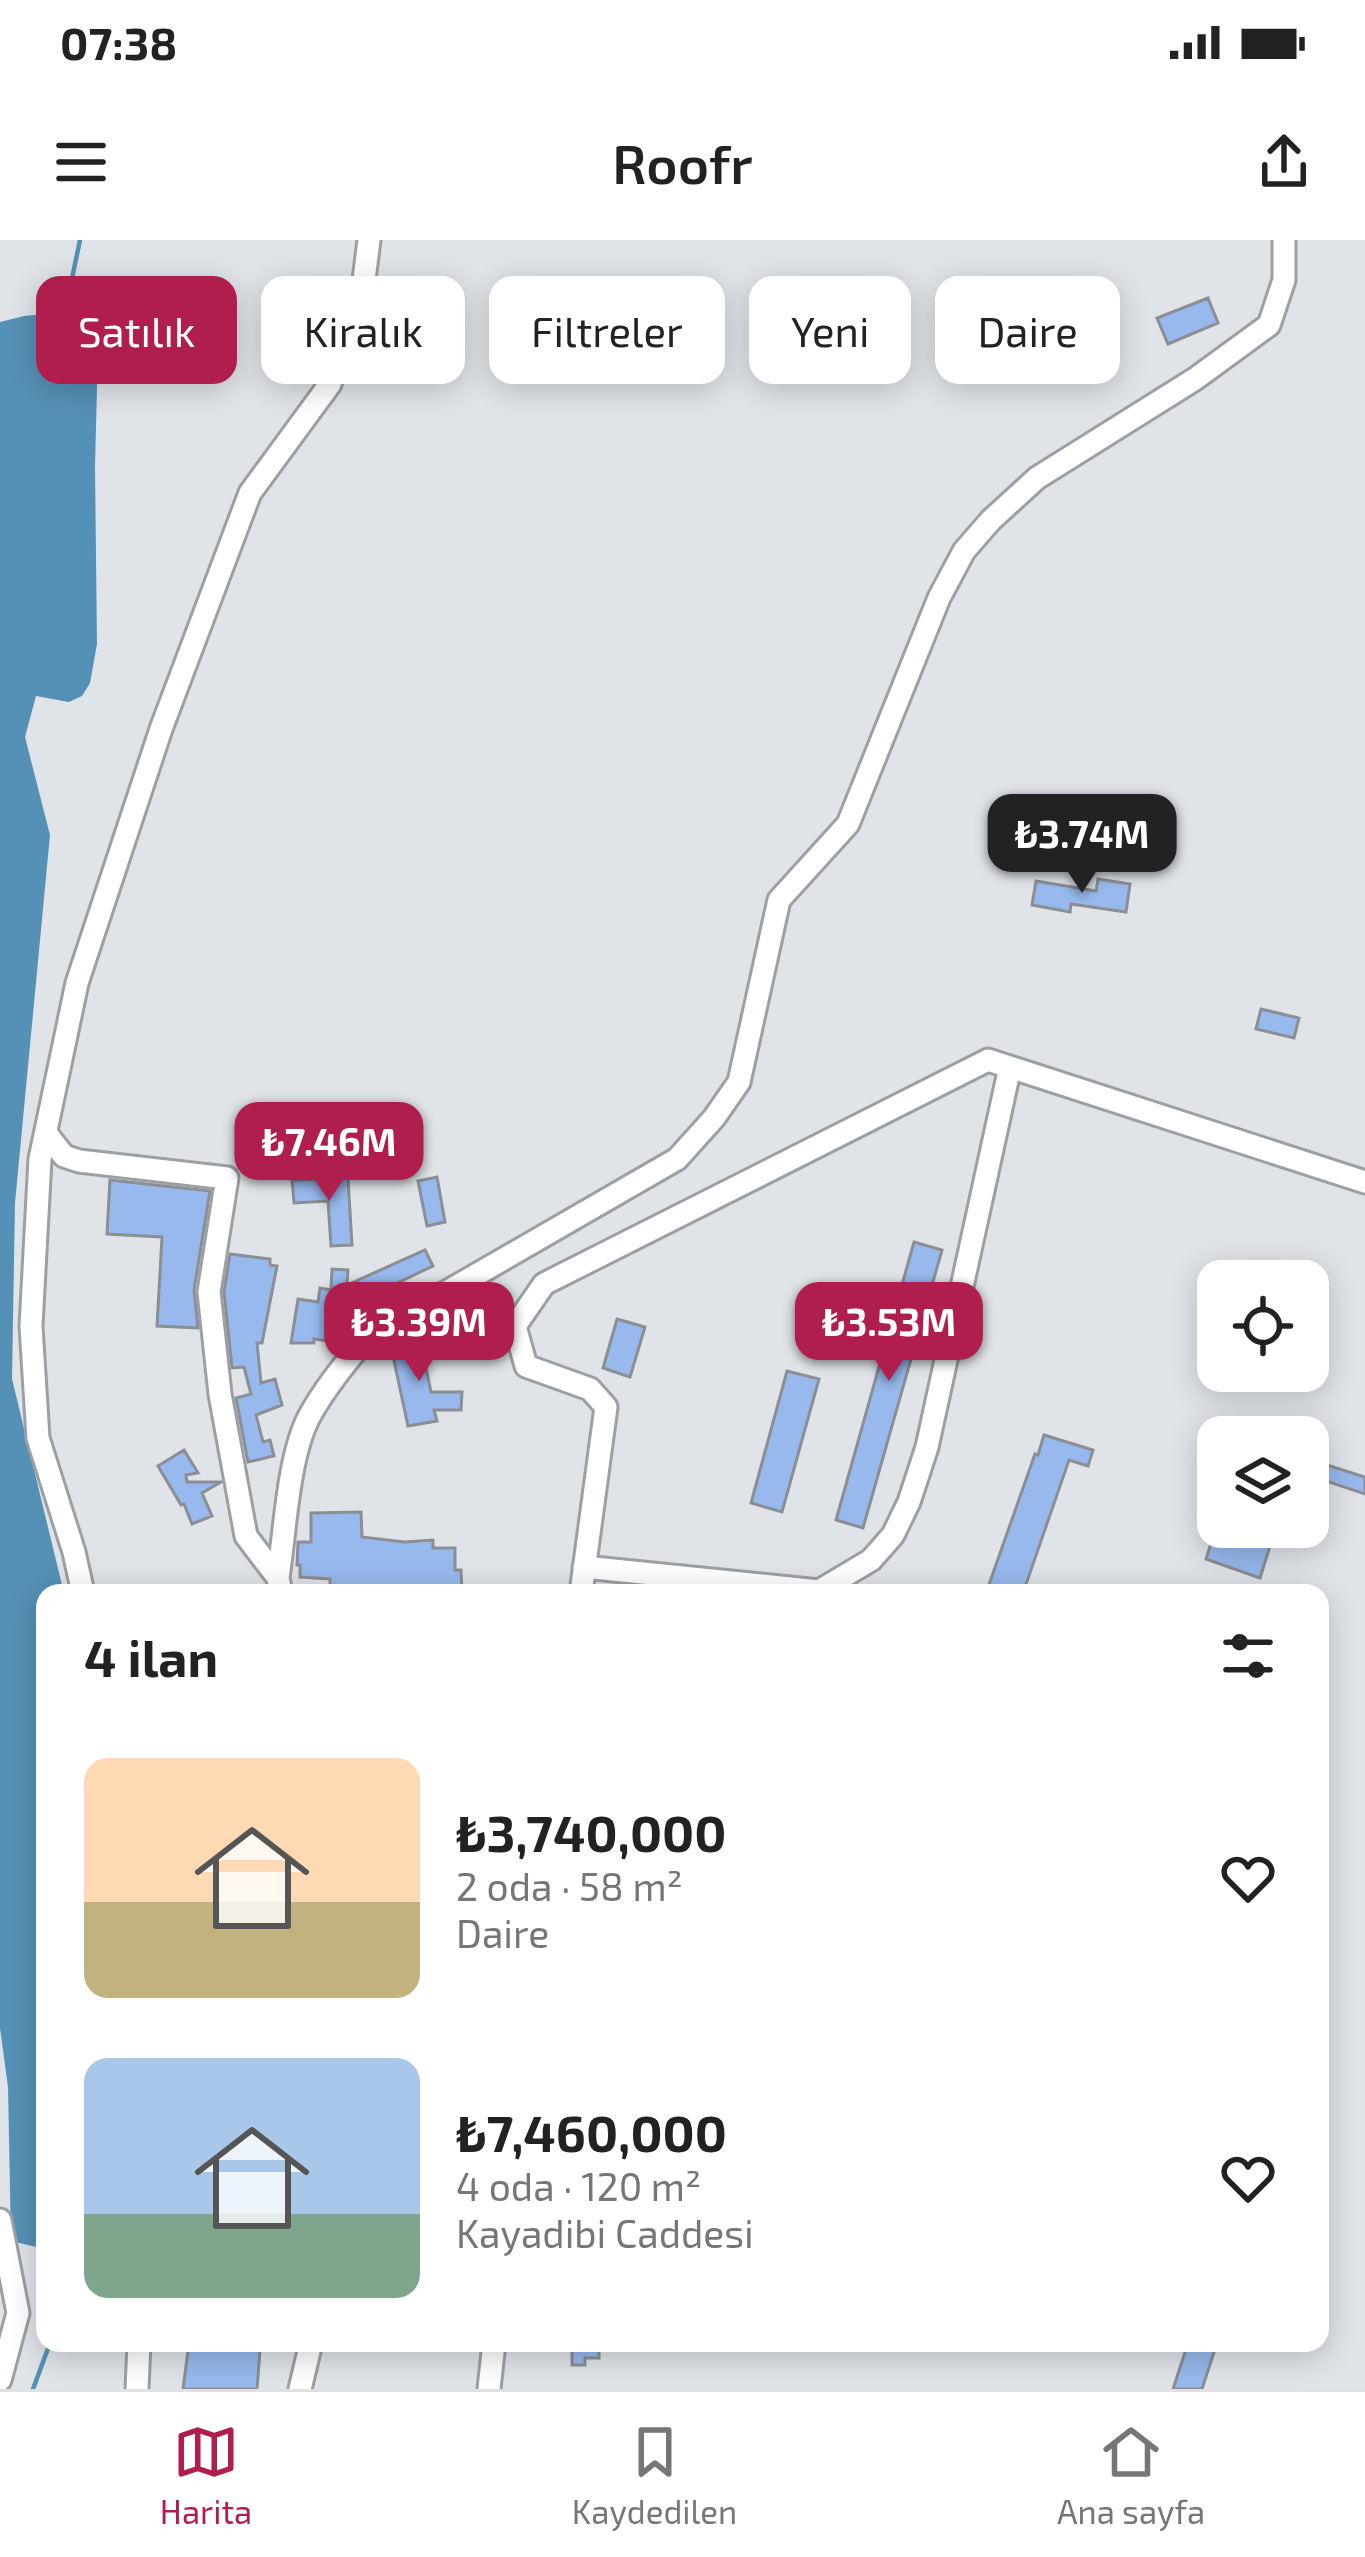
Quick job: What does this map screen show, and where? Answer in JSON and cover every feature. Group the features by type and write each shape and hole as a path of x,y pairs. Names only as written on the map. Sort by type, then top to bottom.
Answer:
{"street":[{"path":"81,1584 38,1438 31,1326 40,1159 77,982 161,729 250,493 330,384 364,280 369,240"},
{"path":"280,1584 295,1465 307,1421 332,1380 365,1339 677,1159 715,1118 740,1082 779,900 848,824 939,598 964,551 1036,478 1195,379 1269,325 1284,280 1284,240"},
{"path":"582,1584 606,1407 590,1389 526,1366 515,1325 544,1284 988,1060 1365,1182"},
{"path":"833,1584 871,1560 893,1535 927,1447 1010,1067"},
{"path":"46,1133 64,1156 79,1161 227,1178 209,1292 220,1394 246,1536 279,1584"},
{"path":"584,1567 750,1584"},
{"path":"0,2220 18,2313 0,2380"},
{"path":"137,2389 139,2352"},
{"path":"300,2389 308,2352"},
{"path":"489,2389 493,2352"}],"water":[{"path":"36,315 36,384 97,384 97,644 90,683 82,696 69,702 36,696 25,737 50,835 15,1203 12,1379 62,1584 36,1584 36,2247 11,2241 8,2087 0,2028 0,322"}],"building":[{"path":"1208,298 1218,323 1168,344 1157,318"},
{"path":"1098,879 1130,884 1126,912 1071,904 1070,912 1032,905 1036,881 1096,891"},
{"path":"1261,1009 1299,1018 1294,1038 1256,1029"},
{"path":"437,1177 445,1222 427,1226 418,1181"},
{"path":"348,1178 352,1245 331,1246 328,1201 294,1203 292,1180"},
{"path":"110,1180 210,1191 194,1290 198,1328 157,1326 162,1237 107,1234"},
{"path":"914,1242 942,1250 863,1528 836,1520"},
{"path":"425,1250 433,1266 349,1306 342,1343 314,1339 314,1343 291,1343 298,1299 318,1302 320,1288 331,1290 332,1269 348,1270 347,1285"},
{"path":"230,1254 270,1259 270,1265 277,1266 262,1343 257,1343 261,1383 275,1379 282,1405 256,1415 263,1442 270,1440 274,1456 248,1462 236,1398 251,1394 244,1367 232,1368 224,1292"},
{"path":"617,1319 645,1327 630,1377 603,1368"},
{"path":"419,1334 431,1392 462,1392 461,1410 434,1410 437,1421 408,1426 390,1342"},
{"path":"787,1371 819,1379 782,1512 751,1503"},
{"path":"1044,1435 1093,1450 1088,1466 1069,1460 1026,1584 989,1584 1035,1454"},
{"path":"184,1450 198,1473 186,1475 187,1482 221,1482 202,1493 212,1516 192,1524 158,1466"},
{"path":"1329,1466 1365,1477 1365,1494 1329,1482"},
{"path":"361,1512 362,1537 433,1540 433,1548 455,1548 455,1570 461,1570 462,1584 330,1584 330,1579 300,1577 298,1542 311,1542 311,1513"},
{"path":"1210,1548 1269,1548 1260,1578 1206,1559"},
{"path":"188,2352 260,2352 257,2389 183,2389"},
{"path":"572,2352 599,2352 599,2358 585,2358 585,2365 572,2365"},
{"path":"1185,2352 1214,2352 1202,2389 1173,2389"}],"waterway":[{"path":"72,276 80,240"},
{"path":"33,2389 47,2352"}]}
